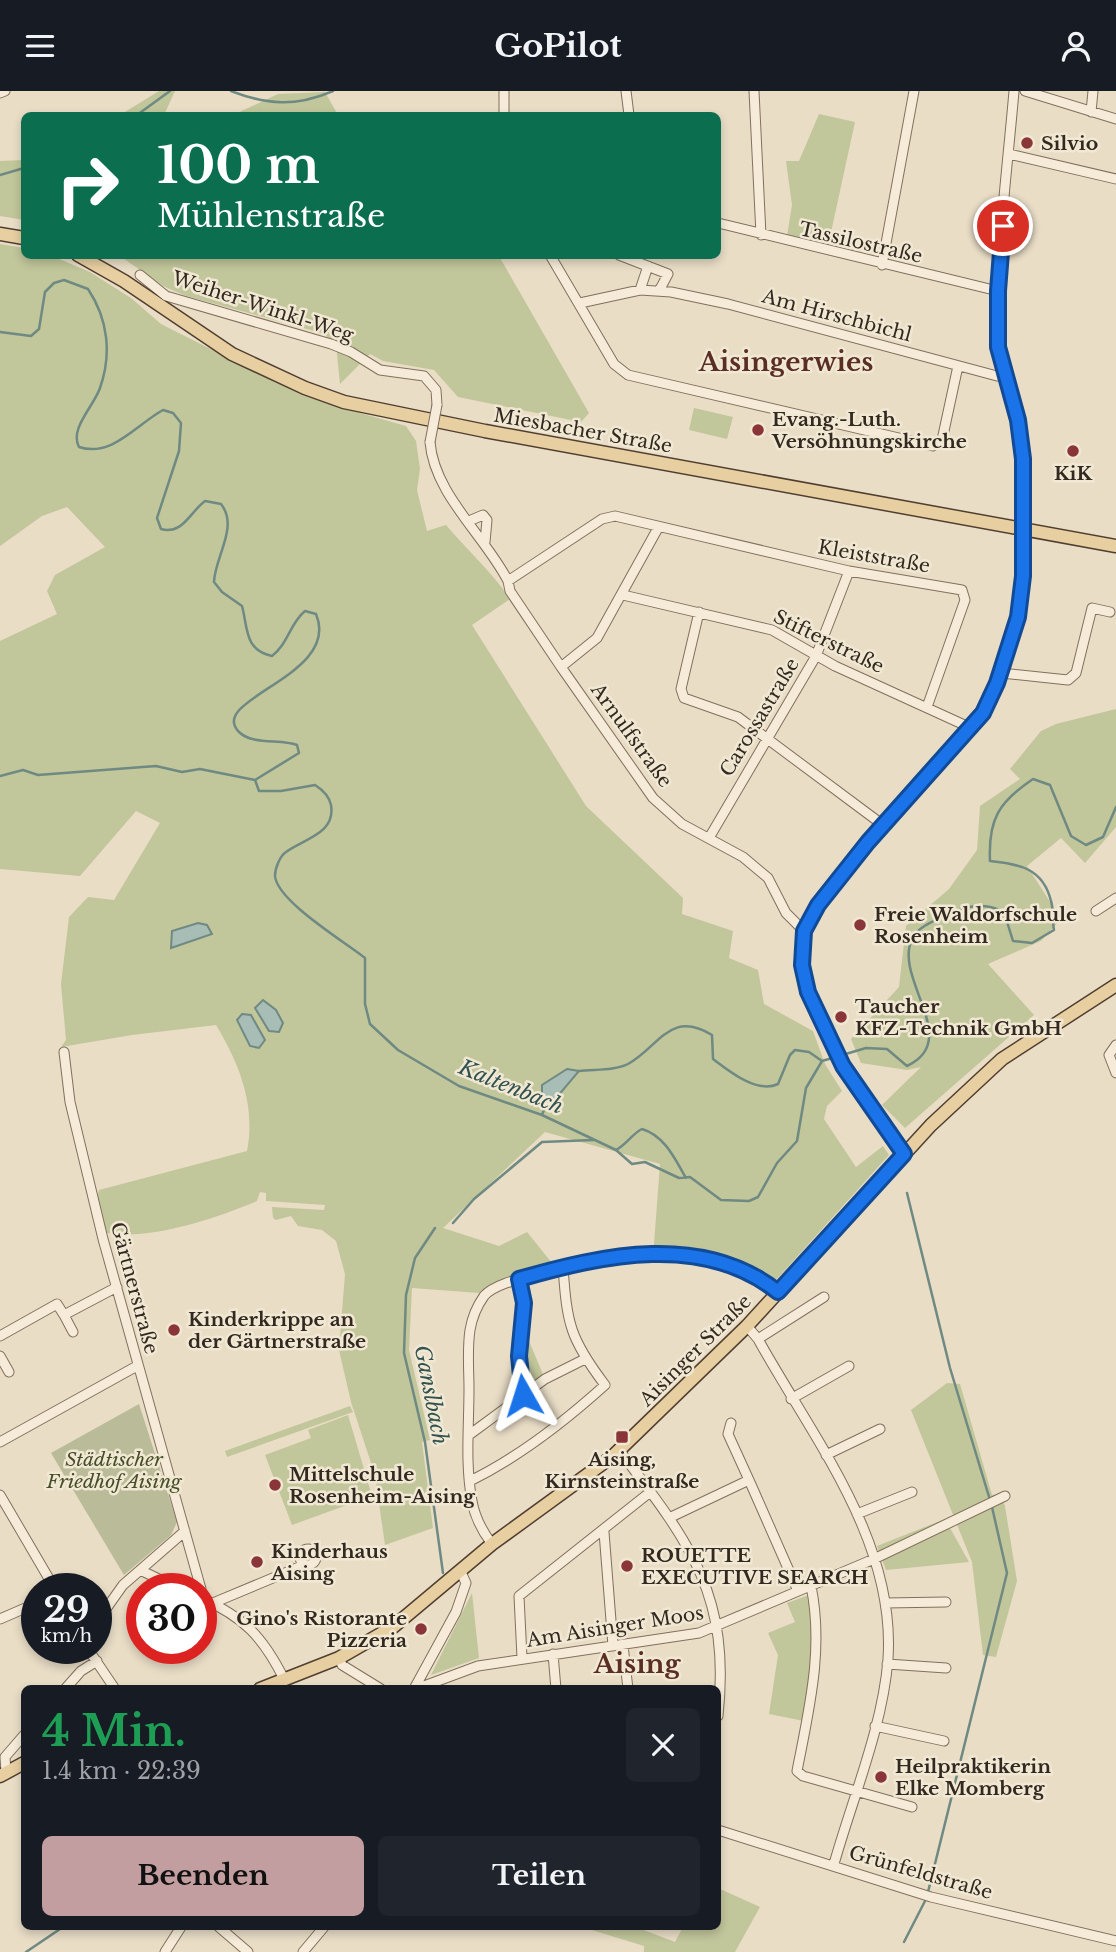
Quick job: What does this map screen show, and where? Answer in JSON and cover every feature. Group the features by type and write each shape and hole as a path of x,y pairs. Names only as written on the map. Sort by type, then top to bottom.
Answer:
{"main road":[{"path":"0,234 21,238"},
{"name":"Miesbacher Straße","path":"85,259 124,281 233,354 292,383 344,402 498,434 1116,546"},
{"name":"Aisinger Straße","path":"270,1685 338,1658 393,1627 492,1544 620,1450 747,1326 904,1154 1002,1059 1116,985"},
{"path":"3,1774 21,1765"}],"street":[{"path":"0,93 5,91"},
{"path":"504,91 504,112"},
{"path":"626,91 629,112"},
{"path":"754,91 761,235"},
{"path":"882,264 914,91"},
{"path":"904,1154 843,1066 808,992 802,965 804,931 818,905 883,825 971,728 990,701 1018,617 1024,530 1021,441 998,347 998,291 1014,91"},
{"path":"1024,91 1116,119"},
{"path":"1091,111 1093,91"},
{"path":"1009,154 1116,179"},
{"name":"Tassilostraße","path":"721,224 998,291"},
{"path":"552,259 620,370 676,387 933,446 942,440 958,366"},
{"path":"630,259 668,274 659,291"},
{"path":"640,291 648,266"},
{"name":"Weiher-Winkl-Weg","path":"140,275 166,296 331,344 351,352 380,370 424,376 436,390 437,405 430,442 431,457 508,581"},
{"name":"Am Hirschbichl","path":"580,303 640,291 659,291 728,304 958,366 1004,375"},
{"name":"Weiher-Winkl-Weg","path":"469,521 483,515 487,520 485,542"},
{"name":"Kleiststraße","path":"508,581 608,516 849,571 957,588 964,592 965,600 927,707"},
{"path":"561,667 597,638 658,528"},
{"name":"Carossastraße","path":"709,838 816,656 849,571"},
{"name":"Arnulfstraße","path":"508,581 510,591 561,667 653,797 682,824 743,857 768,879 786,913 804,931"},
{"name":"Stifterstraße","path":"623,595 772,630 816,656 971,728"},
{"path":"1001,673 1068,680 1076,673 1092,608 1110,612"},
{"path":"699,612 681,688 684,698 693,704 738,717 883,825"},
{"path":"1096,911 1116,898"},
{"path":"1116,1045 1109,1055 1116,1073"},
{"name":"Gärtnerstraße","path":"64,1052 71,1103 137,1366 196,1573"},
{"path":"492,1544 478,1524 470,1481 470,1332 475,1310 486,1293 519,1279 597,1258 643,1253 737,1265 757,1275 778,1292"},
{"path":"470,1481 494,1470 572,1415 605,1385 585,1359 569,1327 563,1267"},
{"path":"519,1279 524,1303 519,1356 523,1395"},
{"path":"64,1315 117,1287"},
{"path":"758,1339 824,1297"},
{"path":"0,1336 57,1304 73,1332"},
{"path":"747,1326 758,1339 826,1455 857,1514 874,1559 885,1603 887,1664 875,1726 834,1864"},
{"path":"0,1356 9,1372"},
{"path":"469,1435 545,1379 585,1359"},
{"path":"0,1441 137,1366"},
{"path":"791,1399 849,1366"},
{"path":"731,1423 728,1434 798,1591"},
{"path":"826,1455 880,1429"},
{"path":"620,1450 686,1540 718,1626 718,1685"},
{"path":"671,1517 749,1480"},
{"path":"857,1514 912,1492"},
{"path":"522,1658 519,1596 604,1532 649,1493"},
{"path":"0,1495 46,1573"},
{"name":"Am Aisinger Moos","path":"425,1685 478,1666 699,1633 874,1559 1001,1498"},
{"path":"112,1600 122,1585 185,1531"},
{"path":"604,1532 618,1645 627,1685"},
{"path":"217,1601 304,1565"},
{"path":"140,1570 146,1573"},
{"path":"416,1685 456,1612 466,1583 460,1570"},
{"path":"811,1586 816,1610 817,1650 797,1771 803,1776 912,1807"},
{"path":"885,1603 946,1602"},
{"path":"217,1605 242,1619 256,1632 284,1679"},
{"path":"0,1619 21,1610"},
{"path":"553,1654 556,1685"},
{"path":"338,1658 342,1665 375,1685"},
{"path":"69,1685 92,1664"},
{"path":"99,1664 112,1685"},
{"path":"887,1664 946,1668"},
{"path":"875,1726 944,1741"},
{"path":"3,1774 5,1757 21,1738"},
{"name":"Grünfeldstraße","path":"721,1831 834,1864 931,1897 1116,1941"},
{"path":"165,1952 179,1930"},
{"path":"222,1930 248,1952"},
{"path":"303,1952 321,1930"}],"green space":[{"path":"159,91 175,91 165,112 125,112"},
{"path":"325,92 336,112 239,112 278,94"},
{"path":"819,114 855,122 828,246 787,236 792,205 786,161 799,161"},
{"path":"21,160 21,220 0,216 0,161"},
{"path":"0,244 21,248 21,259 59,259 90,272 131,298 161,324 276,382 339,407 406,426 416,441 420,469 417,490 427,531 446,525 510,599 472,625 586,806 683,898 682,914 733,931 729,958 758,970 764,1004 813,1031 825,1064 842,1091 827,1106 824,1119 856,1167 883,1146 889,1155 775,1281 725,1266 653,1257 660,1164 545,1132 443,1228 499,1246 527,1232 556,1268 479,1293 412,1288 409,1350 430,1440 422,1442 433,1528 385,1545 375,1475 351,1402 339,1350 345,1274 336,1241 322,1230 298,1226 291,1216 276,1220 273,1218 272,1207 324,1210 325,1205 266,1201 266,1193 260,1192 257,1201 183,1226 143,1233 106,1233 97,1198 99,1190 247,1151 247,1101 232,1054 216,1025 61,1047 66,1040 61,984 69,917 88,897 114,900 160,823 136,811 80,876 0,869 0,641 57,614 47,591 55,575 105,547 67,507 42,516 0,546"},
{"path":"124,259 501,259 589,413 581,422 458,397 434,370 383,361 370,354 340,384 336,344 322,333 186,296 163,286"},
{"path":"694,408 733,417 727,439 689,430"},
{"path":"1116,709 1116,827 1085,863 1061,838 1027,866 1061,919 1041,941 988,964 1034,1015 905,1128 882,1105 921,1067 907,1070 861,1063 851,1039 899,987 906,926 949,889 977,850 980,806 1020,779 1010,769 1041,731 1056,724"},
{"path":"527,1336 544,1377 526,1387"},
{"path":"947,1383 960,1384 992,1495 1000,1494 1005,1506 1017,1581 996,1657 983,1655 972,1562 911,1410"},
{"name":"Städtischer Friedhof Aising","path":"139,1404 177,1522 171,1535 124,1575 51,1453"},
{"path":"350,1406 353,1412 227,1457 225,1451"},
{"path":"348,1415 372,1496 292,1525 265,1455 311,1438 308,1430"},
{"path":"945,1519 969,1562 886,1570 877,1546"},
{"path":"472,1593 479,1658 431,1675"},
{"path":"809,1595 813,1642 804,1721 769,1714 778,1655 768,1633 795,1622 787,1603"},
{"path":"721,1889 760,1907 735,1952 644,1952 644,1946 592,1930 644,1930 675,1942 681,1930 721,1930"}],"water":[{"path":"198,923 207,925 212,934 171,948 172,931"},
{"path":"263,1000 276,1010 283,1023 279,1032 269,1031 255,1008"},
{"path":"242,1014 251,1015 265,1040 259,1048 250,1046 237,1020"},
{"path":"567,1069 579,1071 552,1103 542,1102 542,1085"}],"waterway":[{"path":"141,112 170,91"},
{"path":"231,91 257,99 282,102 307,100 333,91"},
{"path":"0,175 21,169"},
{"name":"Kaltenbach","path":"0,332 31,336 39,329 45,292 54,283 64,280 88,289 100,312 107,350 100,388 77,433 79,447 102,448 124,438 163,410 173,413 181,423 179,451 157,518 161,529 169,530 181,526 205,501 221,504 228,522 214,582 222,592 242,606 249,637 256,649 263,653 272,656 305,611 316,614 319,636 310,654 294,670 241,708 234,720 239,732 251,739 297,745 299,753 255,780 259,791 281,791 315,785 329,799 331,815 328,823 317,835 284,854 278,863 275,876 279,886 299,909 365,958 365,1004 370,1024 398,1050 459,1086 542,1115 616,1150 632,1164 645,1162 679,1178 690,1177 721,1200 749,1201 758,1197 777,1163 797,1141 806,1088 822,1061 866,1048 887,1049 907,1066 923,1055 929,1041 928,1025 911,972 909,955 912,939 922,927 969,907 982,906 1004,912 1013,941 1032,943 1054,930 1052,904 1042,881 1020,866 990,861 991,834 1004,804 1033,779 1050,785 1071,836 1086,845 1103,837 1116,807"},
{"path":"0,776 23,770 38,775 156,766 182,772 200,769 255,780"},
{"path":"579,1071 610,1069 628,1064 666,1033 686,1026 712,1035 713,1059 752,1084 778,1084 790,1055 795,1050 809,1052 822,1061"},
{"path":"542,1115 547,1102"},
{"path":"616,1150 642,1129 650,1132 663,1143 686,1178"},
{"name":"Ganslbach","path":"453,1223 474,1199 542,1142 593,1140"},
{"path":"907,1193 950,1368 990,1500"},
{"name":"Ganslbach","path":"435,1228 415,1258 406,1295 404,1353 425,1442 443,1573"},
{"path":"928,1892 1007,1573 992,1507"},
{"path":"904,1942 925,1901"},
{"name":"Ganslbach","path":"26,1952 59,1930"}],"place":[{"name":"Silvio","path":"1027,143"},
{"name":"Evang.-Luth. Versöhnungskirche","path":"758,430"},
{"name":"KiK","path":"1073,451"},
{"name":"Freie Waldorfschule Rosenheim","path":"860,925"},
{"name":"Taucher KFZ-Technik GmbH","path":"841,1017"},
{"name":"Kinderkrippe an der Gärtnerstraße","path":"174,1330"},
{"name":"Aising, Kirnsteinstraße","path":"622,1437"},
{"name":"Mittelschule Rosenheim-Aising","path":"275,1485"},
{"name":"Kinderhaus Aising","path":"257,1562"},
{"name":"ROUETTE EXECUTIVE SEARCH","path":"627,1566"},
{"name":"Gino's Ristorante Pizzeria","path":"421,1629"},
{"name":"Heilpraktikerin Elke Momberg","path":"881,1777"}],"district":[{"name":"Aisingerwies","path":"786,362"},
{"name":"Aising","path":"637,1664"}],"route":[{"path":"523,1395 519,1356 524,1303 519,1279 597,1258 643,1253 737,1265 757,1275 778,1292 904,1154 843,1066 808,992 802,965 804,931 818,905 868,842 983,713 1003,668 1018,617 1023,576 1023,459 1018,420 998,347 998,291 1003,226"}]}
